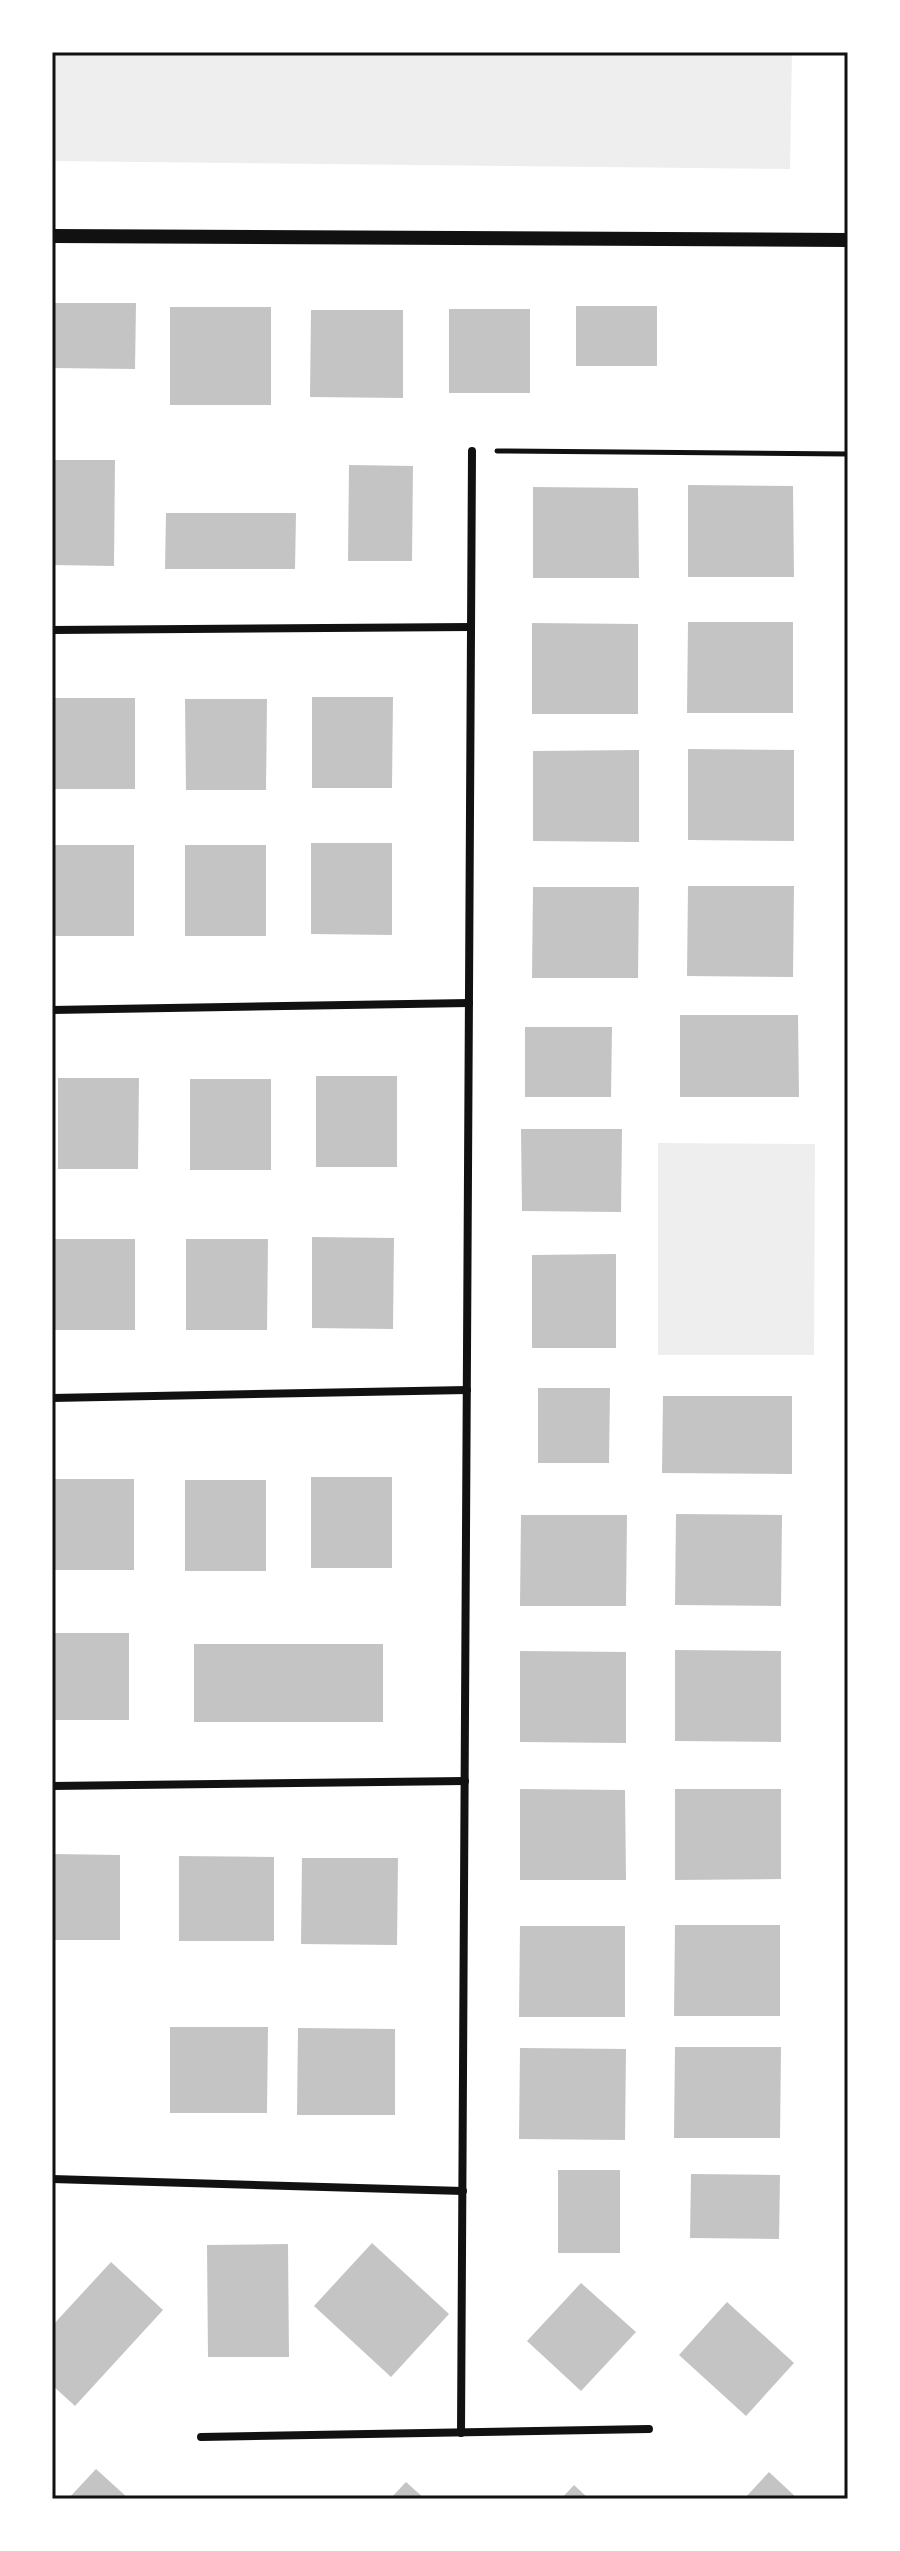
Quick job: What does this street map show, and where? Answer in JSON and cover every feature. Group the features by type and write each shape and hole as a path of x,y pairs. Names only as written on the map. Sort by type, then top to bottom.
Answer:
{"street":[{"path":"52,236 848,240"},
{"path":"461,2433 472,451"},
{"path":"52,630 471,627"},
{"path":"52,1010 469,1003"},
{"path":"52,1398 467,1390"},
{"path":"52,1786 465,1781"},
{"path":"52,2179 463,2191"},
{"path":"201,2437 649,2429"}],"path":[{"path":"472,451 848,454"}],"shaded area":[{"path":"52,52 792,52 790,169 52,161"},
{"path":"658,1143 815,1144 814,1355 658,1355"}],"building":[{"path":"52,303 136,303 135,369 52,368"},
{"path":"576,306 657,306 657,366 576,366"},
{"path":"170,307 271,307 271,405 170,405"},
{"path":"449,309 530,309 530,393 449,393"},
{"path":"311,310 403,310 403,398 310,397"},
{"path":"52,460 115,460 114,566 52,565"},
{"path":"349,465 413,466 412,561 348,561"},
{"path":"688,485 793,486 794,577 688,577"},
{"path":"533,487 638,488 639,578 533,578"},
{"path":"166,513 296,513 295,569 165,569"},
{"path":"688,622 793,622 793,713 687,713"},
{"path":"532,623 638,624 638,714 532,714"},
{"path":"312,697 393,697 392,788 312,788"},
{"path":"54,698 135,698 135,789 53,789"},
{"path":"185,699 267,699 266,790 186,790"},
{"path":"688,749 794,750 794,841 688,840"},
{"path":"639,750 639,842 533,841 533,751"},
{"path":"311,843 392,843 392,935 311,934"},
{"path":"53,845 134,845 134,936 53,936"},
{"path":"185,845 266,845 266,936 185,936"},
{"path":"688,886 794,886 793,977 687,976"},
{"path":"533,887 639,887 638,978 532,978"},
{"path":"680,1015 798,1015 799,1097 680,1097"},
{"path":"525,1027 612,1027 611,1097 525,1097"},
{"path":"316,1076 397,1076 397,1167 316,1167"},
{"path":"58,1078 139,1078 138,1169 58,1169"},
{"path":"190,1079 271,1079 271,1170 190,1170"},
{"path":"521,1129 622,1129 621,1212 522,1211"},
{"path":"312,1237 394,1238 393,1329 312,1328"},
{"path":"55,1239 135,1239 135,1330 54,1330"},
{"path":"186,1239 268,1239 267,1330 186,1330"},
{"path":"616,1254 616,1348 532,1348 532,1255"},
{"path":"538,1388 610,1388 609,1463 538,1463"},
{"path":"663,1396 792,1396 792,1474 662,1473"},
{"path":"311,1477 392,1477 392,1568 311,1568"},
{"path":"53,1479 134,1479 134,1570 53,1570"},
{"path":"185,1480 266,1480 266,1571 185,1571"},
{"path":"676,1514 782,1515 781,1606 675,1605"},
{"path":"521,1515 627,1515 626,1606 520,1606"},
{"path":"52,1633 129,1633 129,1720 52,1720"},
{"path":"194,1644 383,1644 383,1722 194,1722"},
{"path":"675,1650 781,1651 781,1742 675,1741"},
{"path":"520,1651 626,1652 626,1743 520,1742"},
{"path":"520,1789 625,1790 626,1880 520,1880"},
{"path":"675,1789 781,1789 781,1879 675,1880"},
{"path":"52,1854 120,1855 120,1940 52,1940"},
{"path":"179,1856 274,1857 274,1941 179,1941"},
{"path":"302,1858 398,1858 397,1945 301,1944"},
{"path":"675,1925 780,1925 780,2016 674,2016"},
{"path":"520,1926 625,1926 625,2017 519,2017"},
{"path":"170,2027 268,2027 267,2113 170,2113"},
{"path":"298,2028 395,2029 395,2115 297,2115"},
{"path":"675,2047 781,2047 780,2138 674,2138"},
{"path":"520,2048 626,2049 625,2140 519,2139"},
{"path":"558,2170 620,2170 620,2253 558,2253"},
{"path":"691,2174 780,2175 779,2239 690,2238"},
{"path":"372,2243 449,2314 391,2377 314,2306"},
{"path":"288,2244 289,2357 208,2357 207,2245"},
{"path":"111,2262 163,2310 75,2406 52,2385 52,2326"},
{"path":"581,2283 636,2332 581,2391 527,2341"},
{"path":"727,2302 794,2363 746,2416 679,2355"},
{"path":"96,2469 129,2499 68,2499"},
{"path":"769,2472 798,2499 744,2499"},
{"path":"406,2482 425,2499 390,2499"},
{"path":"574,2485 589,2499 561,2499"}]}
